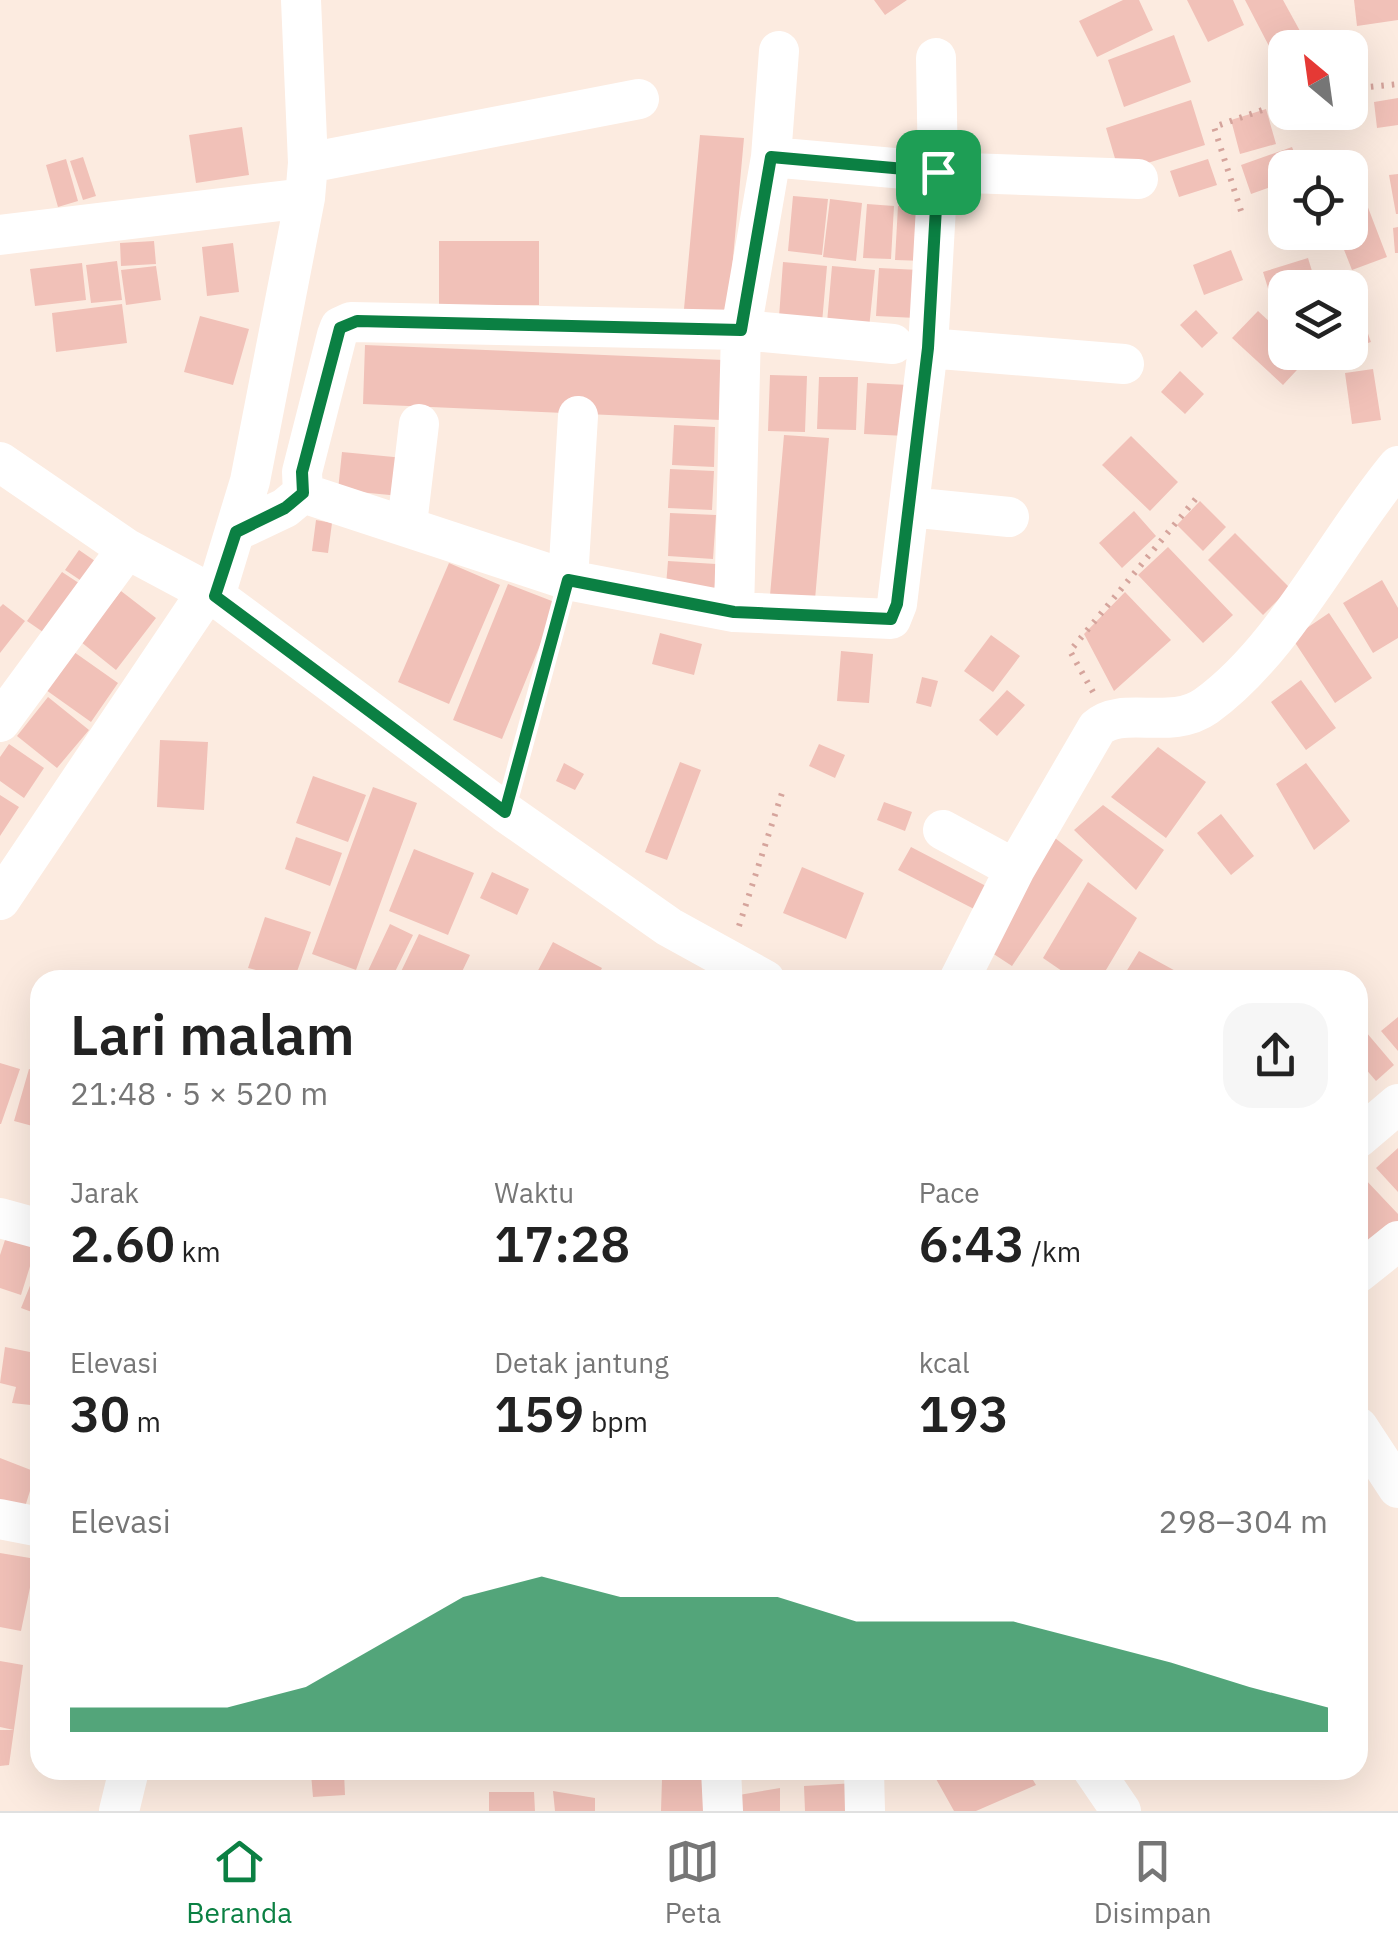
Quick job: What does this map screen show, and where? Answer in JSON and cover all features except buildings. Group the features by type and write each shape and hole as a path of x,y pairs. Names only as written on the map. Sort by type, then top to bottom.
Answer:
{"street":[{"path":"0,900 211,594 236,532 307,180 301,0"},
{"path":"734,612 741,330 771,157 779,51"},
{"path":"303,493 568,580 734,612 891,619 897,604 909,507 910,346 938,172 936,58"},
{"path":"0,235 307,180 639,100"},
{"path":"771,157 938,172 1138,178"},
{"path":"303,493 302,472 337,335 344,325 357,321 741,330 1124,364"},
{"path":"568,580 578,416"},
{"path":"407,524 419,424"},
{"path":"0,462 127,549 211,594 505,812 669,926 747,970"},
{"path":"965,970 1014,869 1084,744 1109,718 1178,718 1219,695 1266,645 1398,466"},
{"path":"236,532 285,508 303,493"},
{"path":"909,507 1009,517"},
{"path":"0,722 127,549"},
{"path":"943,830 1014,869"},
{"path":"1368,1130 1398,1104"},
{"path":"0,1218 30,1226"},
{"path":"1368,1265 1398,1242"},
{"path":"1368,1442 1398,1488"},
{"path":"0,1519 30,1525"},
{"path":"119,1811 127,1780"},
{"path":"722,1780 723,1811"},
{"path":"864,1780 865,1811"},
{"path":"1101,1780 1121,1811"}],"path":[{"path":"1368,87 1398,84"},
{"path":"1240,211 1214,127 1268,108"},
{"path":"1109,718 1070,652 1198,496"},
{"path":"505,812 568,580"},
{"path":"728,960 782,793"}],"route":[{"path":"771,157 938,172 928,348 896,612 891,619 734,612 568,580 505,812 215,596 236,532 285,508 303,493 302,472 337,335 344,325 357,321 741,330 771,157"}]}
